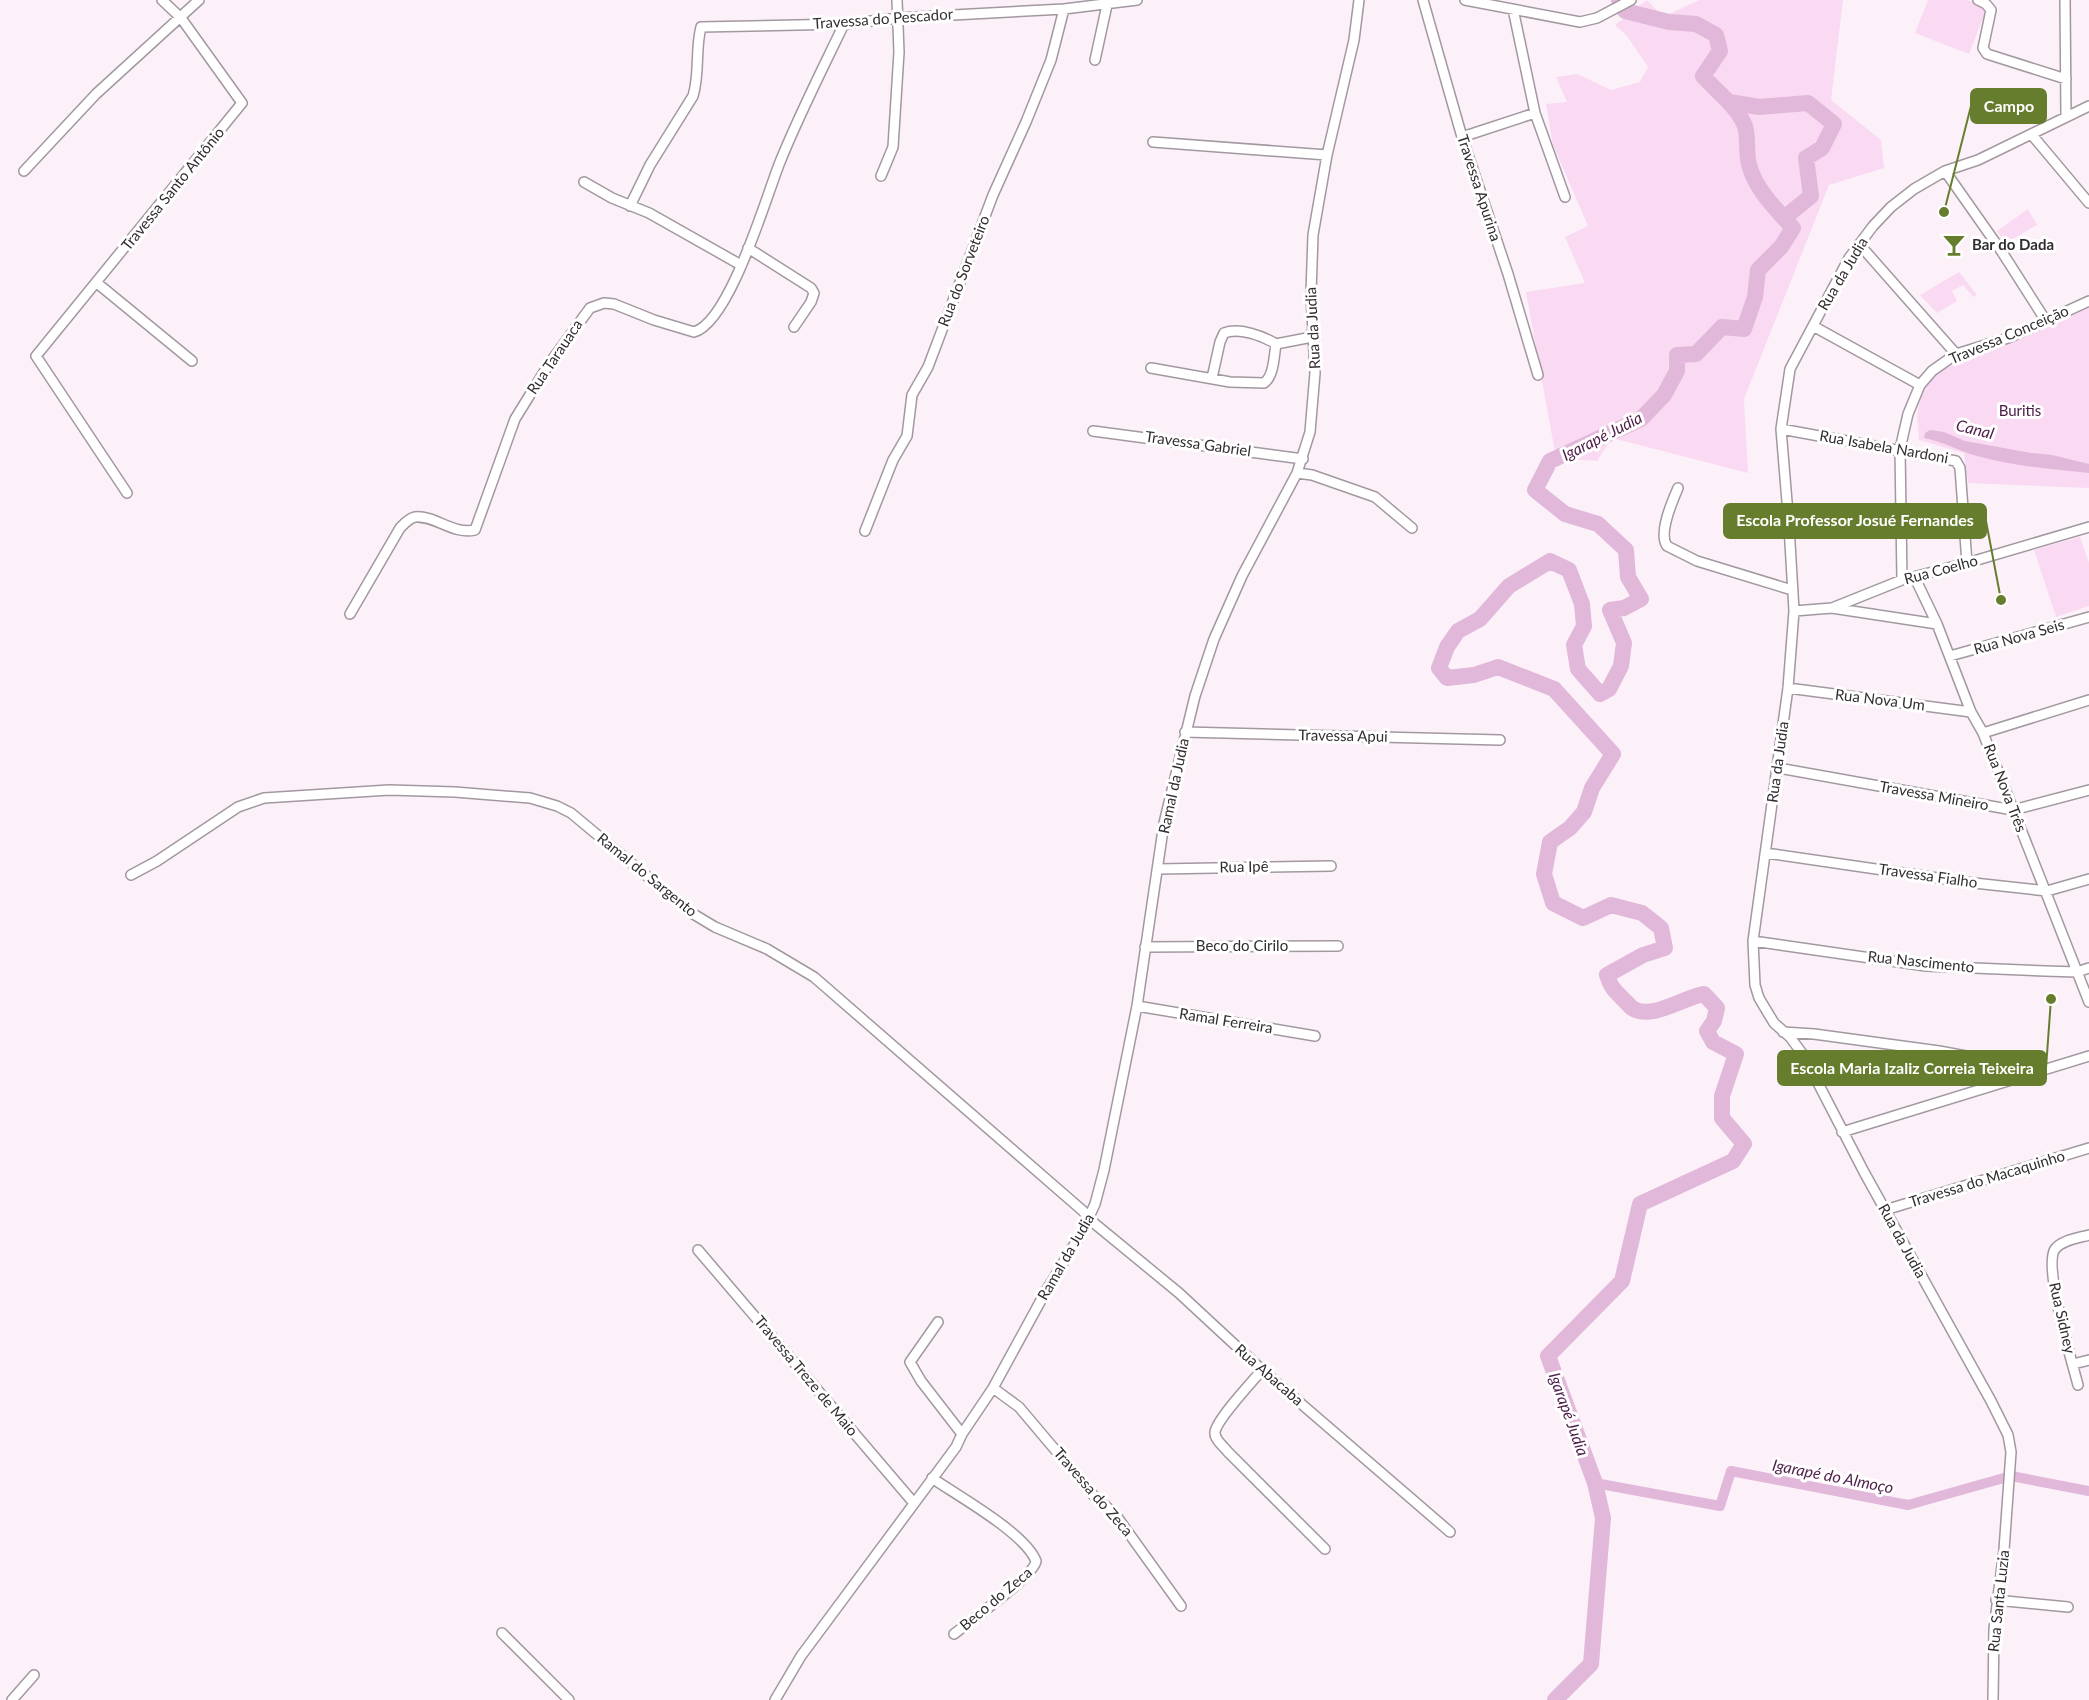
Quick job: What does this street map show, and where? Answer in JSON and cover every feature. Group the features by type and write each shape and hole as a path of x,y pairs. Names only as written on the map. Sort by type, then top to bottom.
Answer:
{"street":[{"name":"Travessa Santo Antônio","path":"127,493 36,356 242,103 181,18 162,0"},
{"path":"24,171 96,94 199,0"},
{"path":"881,176 893,147 899,52 897,0"},
{"path":"995,0 996,12"},
{"name":"Travessa do Pescador","path":"630,206 650,165 693,96 701,27 844,24 898,18 1064,9 1137,0"},
{"name":"Rua da Judia","path":"1214,639 1242,576 1297,473 1310,432 1315,373 1311,260 1316,210 1354,40 1359,0"},
{"name":"Travessa Apurina","path":"1423,0 1462,137 1508,274 1538,375"},
{"path":"1465,0 1580,22 1589,21 1631,0"},
{"path":"1978,0 1986,4 1990,10 1983,48 1987,54 2066,79"},
{"path":"2065,0 2066,116"},
{"path":"1095,60 1107,5"},
{"name":"Rua do Sorveteiro","path":"864,531 893,460 907,436 912,395 928,367 993,195 1051,60 1064,9"},
{"path":"1513,9 1535,113 1565,197"},
{"name":"Rua Tarauaca","path":"350,614 400,528 408,520 414,517 423,518 461,531 475,530 515,419 549,364 590,308 604,303 614,304 694,332 700,330 716,314 741,265 764,210 779,164 844,24"},
{"name":"Rua da Judia","path":"2008,1502 2011,1452 2008,1435 1992,1401 1842,1132 1804,1056 1768,1015 1755,985 1753,941 1788,688 1794,611 1781,429 1790,369 1859,244 1891,207 1914,189 1945,171 1978,160 2089,106"},
{"path":"1462,137 1535,113"},
{"path":"2032,135 2089,203"},
{"path":"1153,142 1327,155"},
{"path":"1945,171 2002,252 2046,321"},
{"path":"584,182 612,198 649,213 741,265"},
{"path":"1859,244 1956,354"},
{"path":"748,248 812,288 814,293 811,302 794,327"},
{"path":"97,283 192,361"},
{"name":"Travessa Conceição","path":"1902,580 1900,449 1908,414 1920,385 1932,371 1956,354 2008,338 2089,301"},
{"path":"1813,326 1920,385"},
{"path":"1212,378 1224,333 1236,332 1257,336 1276,344 1307,338 1314,330"},
{"path":"1150,368 1258,385 1268,381 1276,344"},
{"name":"Rua Isabela Nardoni","path":"1781,429 1953,459 1958,464 1967,563"},
{"name":"Travessa Gabriel","path":"1093,431 1303,459"},
{"path":"1297,473 1312,475 1375,497 1412,528"},
{"path":"1678,488 1663,538 1667,546 1697,561 1792,590"},
{"name":"Rua Coelho","path":"1794,611 1832,608 1902,580 2088,530"},
{"name":"Rua Nova Três","path":"1914,578 1937,624 1971,712 1983,733 2089,1002"},
{"path":"1832,608 1937,624"},
{"name":"Rua Nova Seis","path":"1950,656 2089,617"},
{"name":"Ramal da Judia","path":"775,1700 801,1656 956,1447 962,1434 993,1388 1046,1291 1089,1219 1104,1170 1137,1006 1164,823 1185,732 1214,639"},
{"name":"Rua Nova Um","path":"1788,688 1971,712"},
{"path":"1983,733 2089,700"},
{"name":"Travessa Apui","path":"1185,732 1500,740"},
{"name":"Travessa Mineiro","path":"1778,768 2013,810 2089,789"},
{"name":"Ramal do Sargento","path":"131,875 157,861 238,807 264,798 389,790 530,798 557,806 583,822 690,912 715,927 767,949 814,977 1083,1211 1089,1219"},
{"name":"Travessa Fialho","path":"1766,853 2047,891 2089,879"},
{"name":"Rua Ipê","path":"1158,869 1331,866"},
{"name":"Rua Nascimento","path":"1753,941 1926,966 2077,972 2089,968"},
{"name":"Beco do Cirilo","path":"1145,946 1338,946"},
{"name":"Ramal Ferreira","path":"1137,1006 1315,1035"},
{"path":"1783,1032 1939,1051 2042,1070"},
{"path":"1842,1132 2089,1056"},
{"name":"Travessa do Macaquinho","path":"1885,1210 2089,1148"},
{"name":"Rua Abacaba","path":"1089,1219 1179,1293 1262,1370 1450,1532"},
{"name":"Rua Sidney","path":"2078,1385 2052,1275 2051,1258 2061,1244 2089,1235"},
{"name":"Travessa Treze de Maio","path":"698,1250 914,1502"},
{"path":"938,1322 910,1362 921,1381 962,1434"},
{"path":"2073,1364 2089,1359"},
{"path":"1262,1370 1230,1409 1215,1431 1215,1436 1228,1452 1325,1549"},
{"name":"Travessa do Zeca","path":"993,1388 1019,1407 1095,1497 1115,1514 1181,1606"},
{"name":"Beco do Zeca","path":"932,1478 1010,1531 1033,1554 1036,1564 1024,1578 954,1634"},
{"name":"Rua Santa Luzia","path":"1993,1700 1996,1600 2008,1502"},
{"path":"1996,1600 2068,1607"},
{"path":"502,1634 569,1700"},
{"path":"12,1700 34,1675"}],"green space":[{"path":"1647,0 1663,17 1699,0 1843,0 1831,100 1881,140 1884,168 1829,185 1744,399 1748,473 1612,438 1597,461 1556,458 1526,292 1585,283 1565,237 1588,226 1553,145 1546,104 1567,102 1556,77 1577,74 1611,90 1640,82 1648,67 1627,36 1615,25"},
{"path":"1928,0 1967,0 1987,8 1969,54 1915,33"},
{"path":"2028,209 2037,225 2005,243 1997,231"},
{"path":"1959,272 1977,295 1973,297 1963,285 1952,291 1957,301 1937,313 1920,295"},
{"name":"Buritis","path":"2089,303 2089,488 1968,483 1964,453 1919,440 1917,416 1922,389 1941,370"},
{"path":"2080,537 2089,563 2089,606 2056,617 2034,550"}],"shaded area":[{"path":"1930,430 1944,432 1965,441 2052,455 2089,464 2089,473 2019,465 1977,456 1924,438 1925,433"}],"waterway":[{"name":"Igarapé Judia","path":"1555,1700 1591,1664 1603,1518 1595,1483 1548,1356 1622,1281 1640,1204 1733,1161 1744,1144 1722,1118 1722,1096 1736,1054 1713,1042 1707,1031 1714,1021 1717,1008 1704,994 1648,1012 1632,1008 1611,985 1607,975 1643,955 1665,948 1661,928 1642,913 1611,905 1583,918 1553,903 1544,874 1550,842 1570,828 1584,812 1592,788 1613,754 1554,689 1498,667 1474,675 1447,678 1439,668 1447,647 1458,631 1480,619 1509,586 1550,561 1569,570 1582,604 1584,626 1574,645 1578,669 1600,694 1609,689 1621,666 1624,643 1610,610 1624,608 1641,599 1628,577 1626,550 1598,524 1565,514 1535,490 1550,461 1641,419 1664,395 1677,371 1677,355 1696,354 1722,327 1744,329 1755,297 1758,270 1781,247 1793,228 1757,185 1749,163 1746,131 1741,119 1732,106 1703,76 1720,51 1716,35 1696,24 1669,22 1625,11 1619,0"},
{"path":"1729,102 1759,107 1808,103 1834,124 1822,148 1806,158 1811,196 1784,218"},
{"name":"Igarapé do Almoço","path":"1595,1483 1720,1506 1731,1471 1908,1505 2011,1476 2089,1491"}],"place":[{"name":"Campo","path":"1944,212"},
{"name":"Bar do Dada","path":"1954,245"},
{"name":"Escola Professor Josué Fernandes","path":"2001,600"},
{"name":"Escola Maria Izaliz Correia Teixeira","path":"2051,999"}],"water label":[{"name":"Canal","path":"1975,429"}]}
